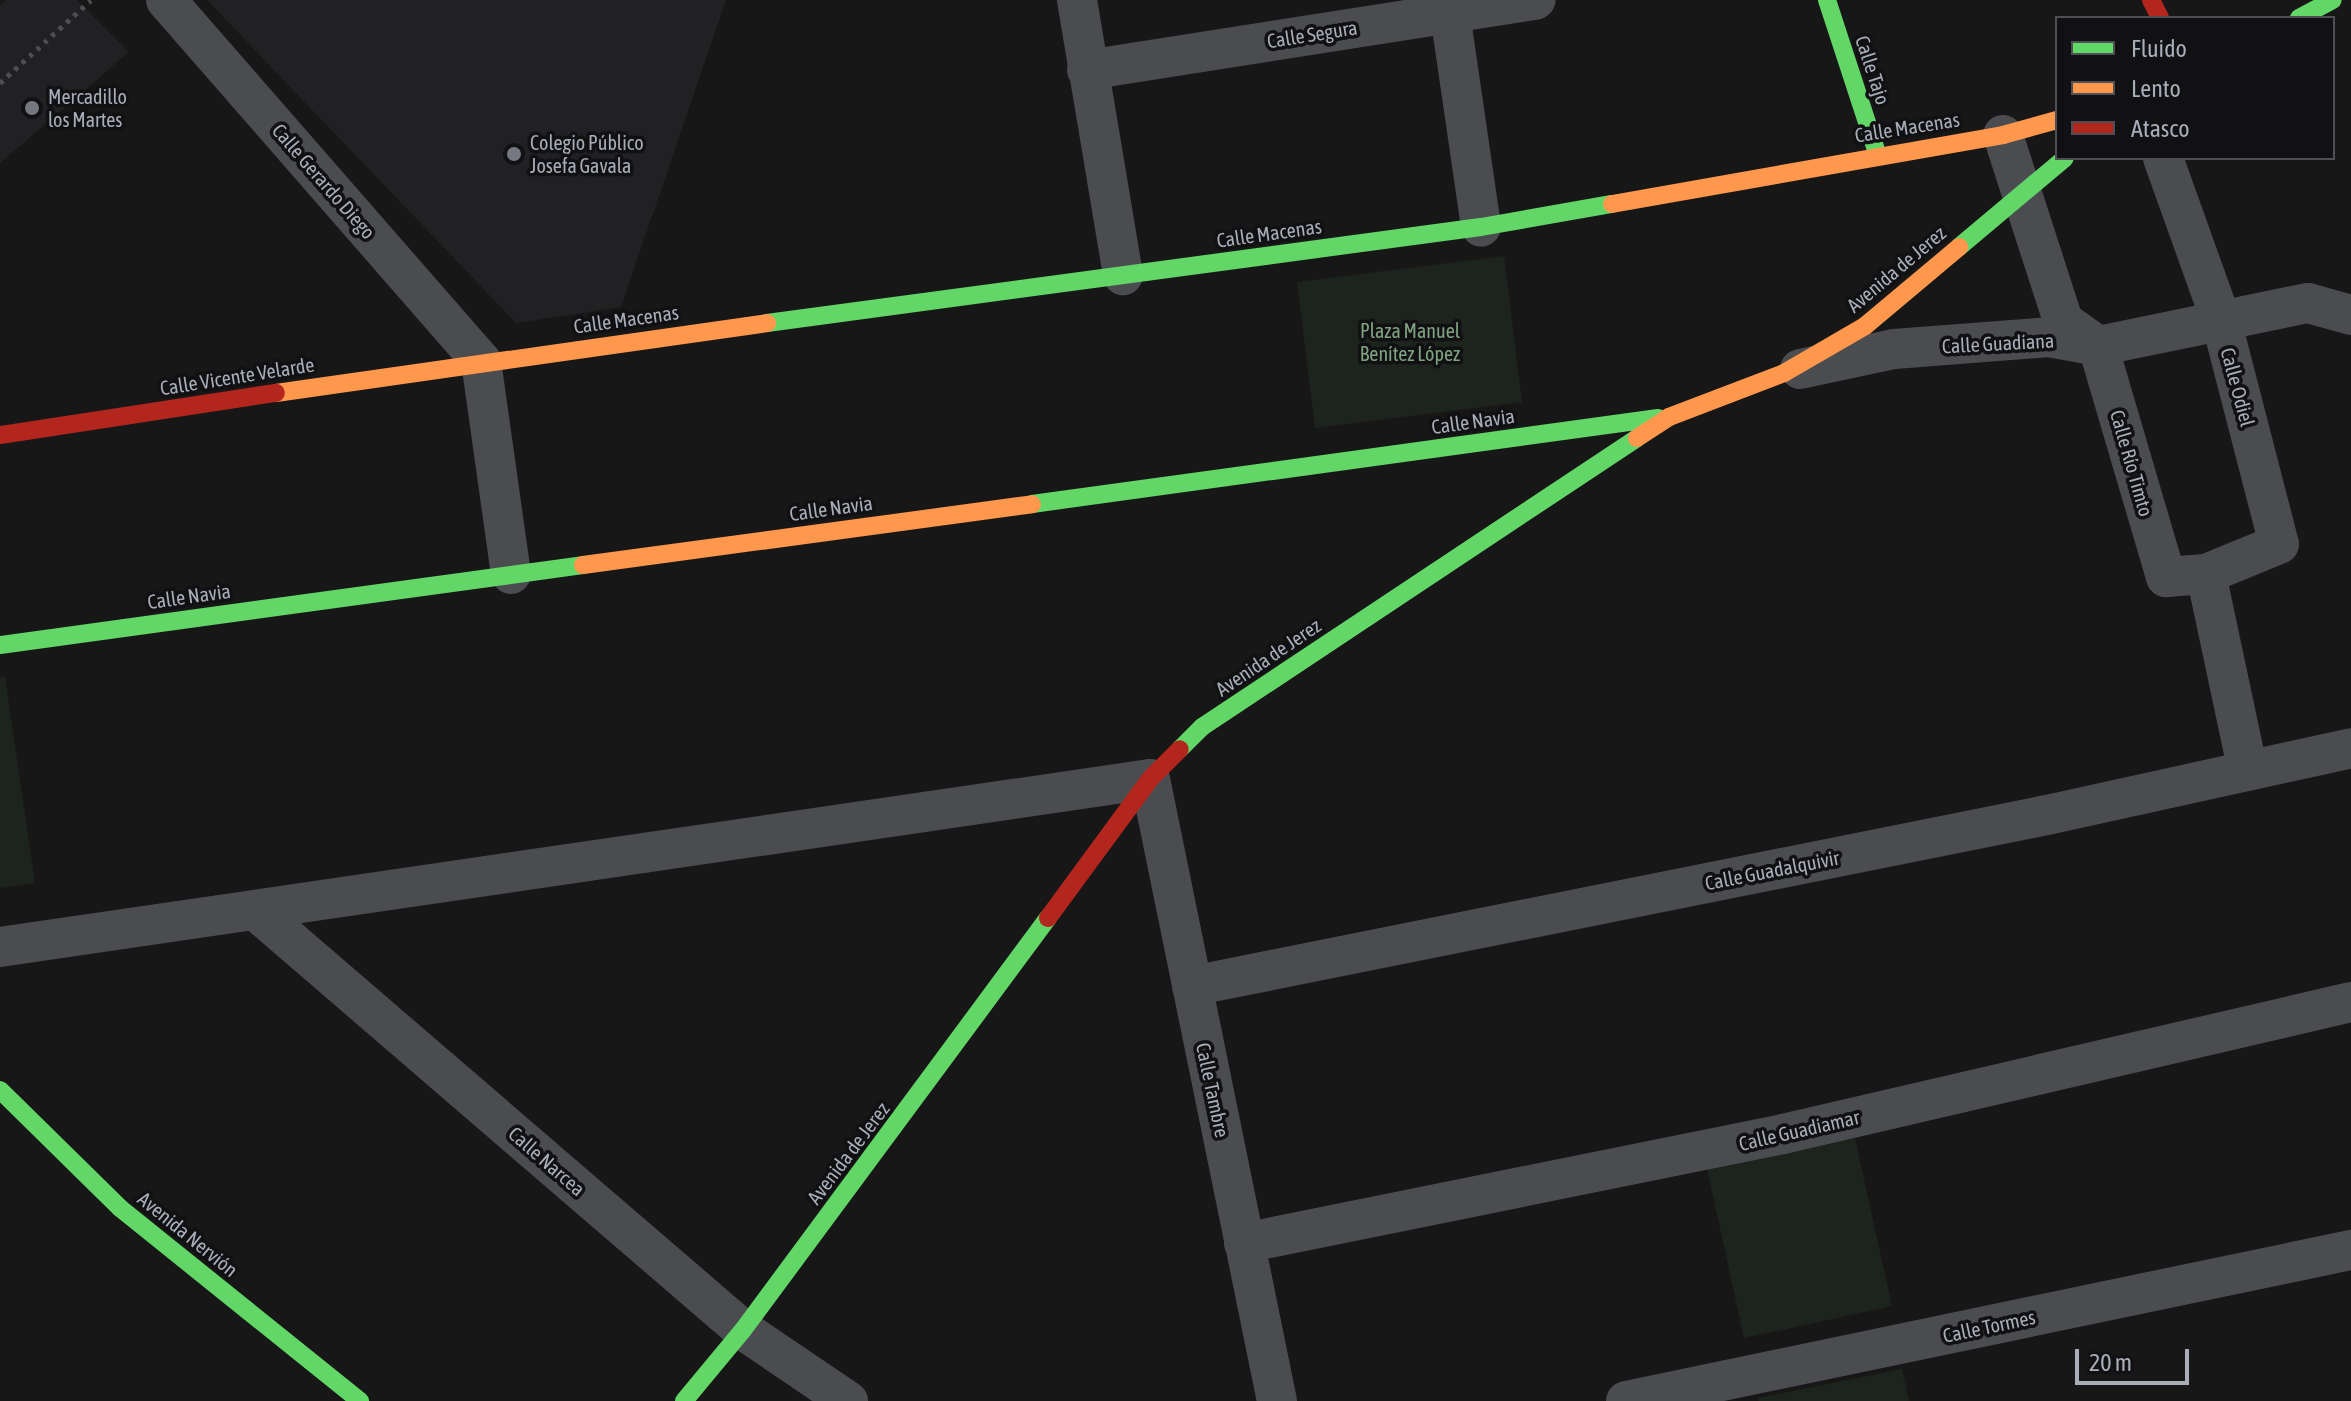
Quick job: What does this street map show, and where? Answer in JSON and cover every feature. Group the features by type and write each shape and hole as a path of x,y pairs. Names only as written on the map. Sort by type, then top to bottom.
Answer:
{"street":[{"name":"Calle Gerardo Diego","path":"166,0 481,361"},
{"path":"1077,0 1123,275"},
{"name":"Calle Segura","path":"1087,70 1448,6 1536,0"},
{"name":"Calle Tajo","path":"1827,0 1877,153"},
{"path":"2303,16 2333,0"},
{"path":"1448,6 1481,227"},
{"name":"Calle Macenas","path":"481,361 1481,227 1877,153 2003,135 2055,121"},
{"path":"2003,135 2063,321 2098,346"},
{"name":"Avenida de Jerez","path":"684,1401 743,1330 1150,779 1202,727 1669,417 1784,373 1865,326 2062,160"},
{"name":"Calle Odiel","path":"2164,160 2221,320 2279,544 2206,574"},
{"name":"Calle Guadiana","path":"1784,373 1894,349 2049,337 2098,346 2308,303 2351,315"},
{"name":"Calle Río Timto","path":"2098,346 2166,577 2206,574"},
{"name":"Calle Vicente Velarde","path":"0,435 481,361"},
{"path":"481,361 511,574"},
{"name":"Calle Navia","path":"0,645 1669,417"},
{"path":"2206,574 2248,771"},
{"name":"Calle Guadalquivir","path":"1192,986 2351,748"},
{"path":"0,947 1150,779"},
{"name":"Calle Tambre","path":"1150,779 1277,1401"},
{"name":"Calle Narcea","path":"255,910 743,1330 848,1401"},
{"name":"Calle Guadiamar","path":"1244,1243 1783,1134 2351,1002"},
{"name":"Avenida Nervión","path":"0,1090 120,1208 360,1401"},
{"name":"Calle Tormes","path":"1626,1401 2351,1250"}],"path":[{"path":"0,83 91,0"}],"shaded area":[{"name":"Mercadillo los Martes","path":"6,0 77,0 129,52 0,163 0,5"},
{"name":"Colegio Público Josefa Gavala","path":"207,0 726,0 621,307 516,323"}],"green space":[{"name":"Plaza Manuel Benítez López","path":"1504,256 1522,402 1315,428 1297,282"},
{"path":"0,677 5,677 35,883 0,888"},
{"path":"1855,1138 1892,1306 1744,1338 1707,1169"},
{"path":"1902,1369 1909,1401 1759,1401 1758,1398"}],"traffic: fast":[{"path":"1827,0 1877,153"},
{"path":"2303,16 2333,0"},
{"path":"1959,247 2063,160"},
{"path":"767,323 1481,227 1612,204"},
{"path":"1032,504 1658,418"},
{"path":"1180,749 1202,727 1637,438"},
{"path":"0,645 583,565"},
{"path":"684,1401 743,1330 1048,918"},
{"path":"0,1090 120,1208 360,1401"}],"traffic: slow":[{"path":"1612,204 2003,135 2055,121"},
{"path":"1637,438 1669,417 1784,373 1865,326 1959,247"},
{"path":"276,393 767,323"},
{"path":"583,565 1032,504"}],"traffic: jam":[{"path":"2151,0 2159,16"},
{"path":"0,435 276,393"},
{"path":"1048,918 1150,779 1180,749"}],"place":[{"name":"Mercadillo los Martes","path":"32,108"},
{"name":"Colegio Público Josefa Gavala","path":"514,154"}]}
